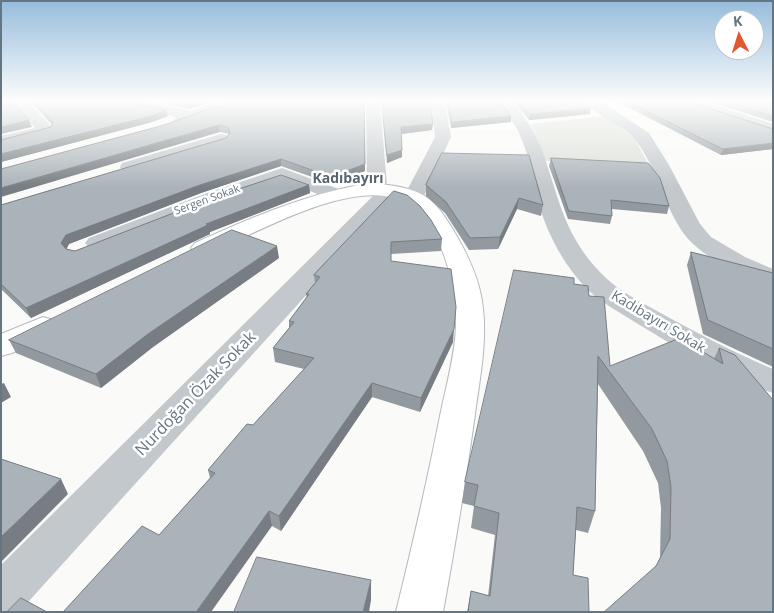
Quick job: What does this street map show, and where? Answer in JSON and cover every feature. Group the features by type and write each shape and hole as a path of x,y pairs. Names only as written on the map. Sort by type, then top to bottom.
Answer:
{"main road":[{"path":"185,257 278,214 337,195 393,193 423,205 438,222 456,255 466,279 471,305 470,342 444,495 419,612"},
{"path":"1,346 62,316"}],"street":[{"path":"1,141 44,131"},
{"path":"377,131 393,193"},
{"name":"Nurdoğan Özak Sokak","path":"1,596 393,193 443,137 442,131"},
{"name":"Kadıbayırı Sokak","path":"527,131 556,225 579,263 593,281 613,298 677,336 736,366 773,382"},
{"path":"635,131 643,137 660,165 690,227 703,242 736,262 773,278"},
{"path":"113,172 221,139"},
{"name":"Sergen Sokak","path":"78,251 209,199 282,174 337,195"}],"shaded area":[{"path":"533,131 624,131 635,139 647,162 545,161"}],"building":[{"path":"37,131 93,131 1,154 1,140"},
{"path":"143,131 200,131 1,188 1,169"},
{"path":"229,131 364,131 365,164 331,177 281,159 200,185 66,235 61,243 66,249 75,251 215,197 281,175 309,185 206,224 208,225 26,308 1,284 1,205 226,138 230,133"},
{"path":"385,131 401,131 402,150 387,155"},
{"path":"686,131 773,131 773,143 723,149"},
{"path":"442,153 529,155 543,205 519,198 500,237 470,238 446,202 426,185"},
{"path":"551,158 648,163 660,178 669,206 611,200 612,216 569,211"},
{"path":"394,191 407,195 420,206 442,239 391,242 391,261 451,269 456,307 454,329 421,398 372,383 279,516 269,511 196,612 63,612 142,526 159,535 215,473 208,470 247,424 253,425 314,358 273,348 294,322 289,321 309,294 306,294 320,277 314,275"},
{"path":"232,230 277,246 148,334 96,374 9,340"},
{"path":"691,252 773,273 773,349 708,320"},
{"path":"514,270 574,278 574,284 588,286 589,296 604,297 610,366 680,338 723,364 719,348 735,355 773,400 773,612 604,612 656,566 670,539 671,487 667,461 652,429 598,356 595,511 577,507 573,575 588,578 589,612 468,612 471,591 490,596 499,513 474,506 478,485 465,482"},
{"path":"1,459 61,479 1,537"},
{"path":"257,557 371,580 363,612 234,612"},
{"path":"21,598 47,612 7,612"}],"district":[{"name":"Kadıbayırı","path":"348,179"}]}
